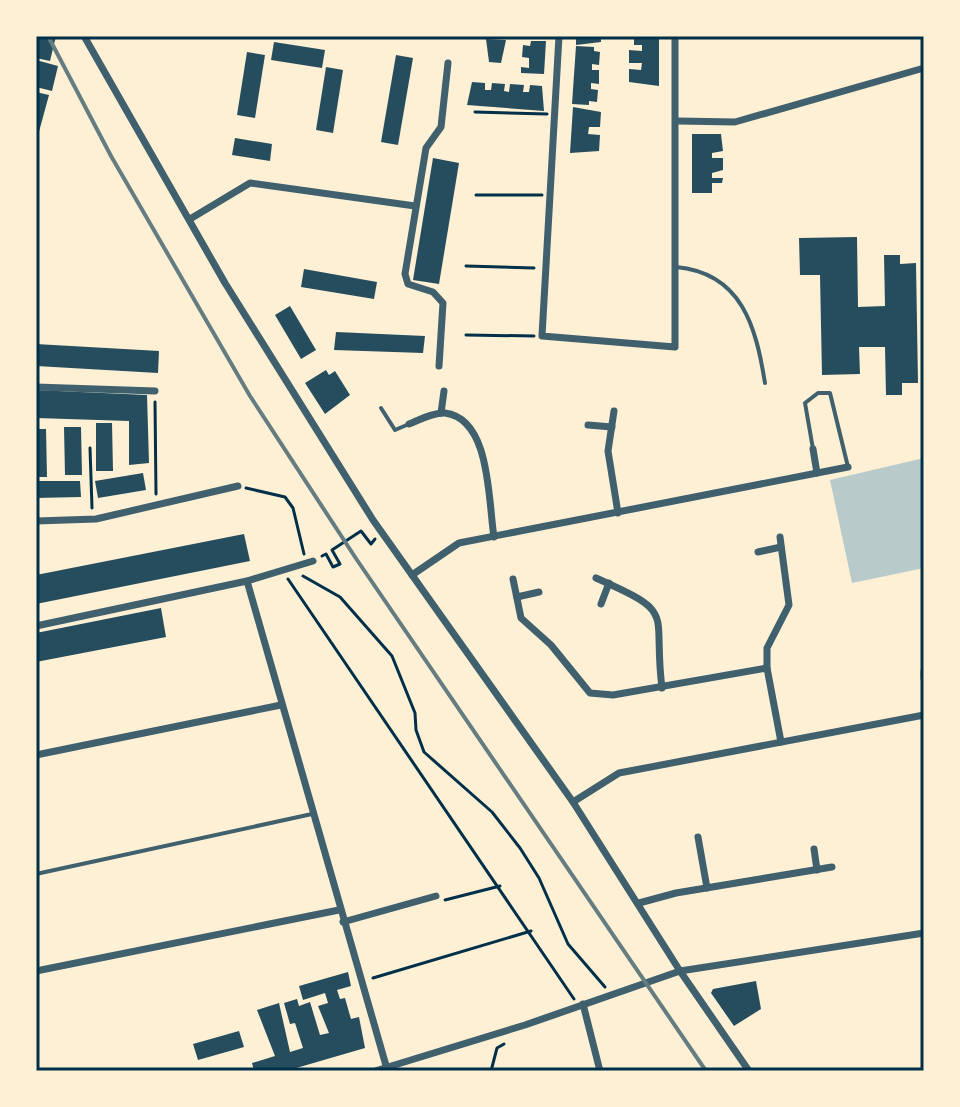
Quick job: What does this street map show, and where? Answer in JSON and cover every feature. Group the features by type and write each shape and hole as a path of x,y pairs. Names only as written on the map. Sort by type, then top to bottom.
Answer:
{"street":[{"path":"84,36 233,297 412,575 573,802 680,971 749,1071"},
{"path":"559,36 542,336 675,347 678,121 675,36"},
{"path":"439,366 443,303 433,292 412,286 406,280 426,148 441,127 448,63"},
{"path":"678,121 735,122 924,68"},
{"path":"190,219 250,183 415,206"},
{"path":"36,387 155,391"},
{"path":"441,413 444,391"},
{"path":"614,411 608,451 618,513"},
{"path":"409,424 441,413 460,418 474,428 481,447 494,537"},
{"path":"588,425 612,427"},
{"path":"813,449 817,473"},
{"path":"412,575 459,543 848,467"},
{"path":"36,521 93,519 238,486"},
{"path":"780,537 789,605 767,648 767,668 781,742"},
{"path":"758,552 781,547"},
{"path":"36,626 247,581 309,562"},
{"path":"596,578 646,600 659,617 662,688"},
{"path":"513,579 521,618 551,645 590,693 613,695 767,668"},
{"path":"247,581 387,1069"},
{"path":"601,604 609,583"},
{"path":"517,597 539,592"},
{"path":"924,671 924,678"},
{"path":"36,755 281,705"},
{"path":"573,802 619,773 924,715"},
{"path":"698,837 707,888"},
{"path":"814,849 817,870"},
{"path":"639,903 832,867"},
{"path":"343,922 436,896"},
{"path":"36,971 339,910"},
{"path":"375,1071 502,1032 680,971 924,933"},
{"path":"581,1005 600,1071"}],"lane":[{"path":"676,267 706,272 743,305 757,336 765,383"},
{"path":"813,449 805,403 818,393 830,393 848,467"},
{"path":"381,408 395,430 409,424"},
{"path":"36,874 312,814"}],"path":[{"path":"475,112 554,114"},
{"path":"476,195 550,195"},
{"path":"466,266 546,268"},
{"path":"466,335 542,336"},
{"path":"155,391 157,506"},
{"path":"90,448 93,519"},
{"path":"238,486 285,497 293,508 309,562 326,554 333,567 340,564 332,550 363,529"},
{"path":"285,569 581,1005"},
{"path":"285,569 340,597 392,656 415,713 416,730 424,752 492,812 520,848 539,878 568,944 595,971 610,995"},
{"path":"436,896 441,901 500,886"},
{"path":"361,981 531,931"},
{"path":"491,1071 497,1048 504,1044 502,1032"}],"shaded area":[{"path":"924,458 924,568 852,583 830,480"}],"building":[{"path":"36,36 56,36 50,61 36,58"},
{"path":"576,36 601,36 601,42 576,45"},
{"path":"634,36 659,36 659,86 629,82 629,69 641,70 642,63 629,63 629,50 642,51 642,45 634,45"},
{"path":"486,39 506,40 501,63 489,62"},
{"path":"531,41 546,41 544,74 521,73 521,67 529,68 529,58 522,57 523,45 530,46"},
{"path":"274,42 325,50 322,68 271,60"},
{"path":"576,46 594,47 594,51 600,52 599,65 592,64 592,70 599,70 599,84 591,83 591,89 598,90 597,102 589,101 589,105 572,104"},
{"path":"247,52 265,55 255,118 237,115"},
{"path":"396,55 413,58 398,145 381,142"},
{"path":"36,60 58,66 52,91 36,87"},
{"path":"326,67 343,70 333,133 316,130"},
{"path":"472,82 485,83 485,90 491,90 492,83 505,84 504,91 509,92 510,84 524,85 523,92 529,92 530,85 542,86 544,111 467,105"},
{"path":"36,92 49,95 37,139 36,138"},
{"path":"573,107 601,112 600,127 589,127 588,134 600,135 599,151 570,153"},
{"path":"692,134 721,134 723,151 712,153 712,158 723,158 723,170 712,173 712,178 723,178 722,183 712,183 712,193 692,193"},
{"path":"235,138 272,144 270,161 232,155"},
{"path":"433,158 459,163 439,284 413,280"},
{"path":"857,237 858,307 885,306 884,255 900,255 900,264 916,263 918,383 902,383 902,395 886,395 885,347 859,347 860,374 822,375 820,275 800,275 799,238"},
{"path":"304,269 377,282 374,299 301,287"},
{"path":"290,306 316,350 301,359 275,315"},
{"path":"336,332 425,336 423,353 334,350"},
{"path":"36,344 159,351 158,373 36,366"},
{"path":"326,370 329,375 335,371 350,395 325,414 305,383"},
{"path":"36,390 147,395 149,463 129,465 129,421 36,418"},
{"path":"96,423 112,423 113,471 96,471"},
{"path":"64,427 81,427 82,475 65,475"},
{"path":"36,429 46,429 47,477 36,477"},
{"path":"143,473 146,490 98,498 95,481"},
{"path":"36,481 80,481 81,497 36,498"},
{"path":"244,534 250,561 36,604 36,575"},
{"path":"161,608 166,637 36,662 36,633"},
{"path":"348,972 351,986 337,990 340,999 345,998 351,1019 359,1017 365,1048 286,1071 254,1071 252,1063 275,1056 257,1010 279,1003 290,1052 303,1048 295,1023 290,1024 284,1003 297,999 299,1006 310,1002 320,1035 329,1033 318,1006 328,1003 325,993 303,1000 299,986"},
{"path":"756,981 761,1009 734,1026 711,993 713,989"},
{"path":"239,1031 244,1047 198,1060 193,1044"}],"railway":[{"path":"48,36 111,156 250,396 355,557 706,1071"}]}
